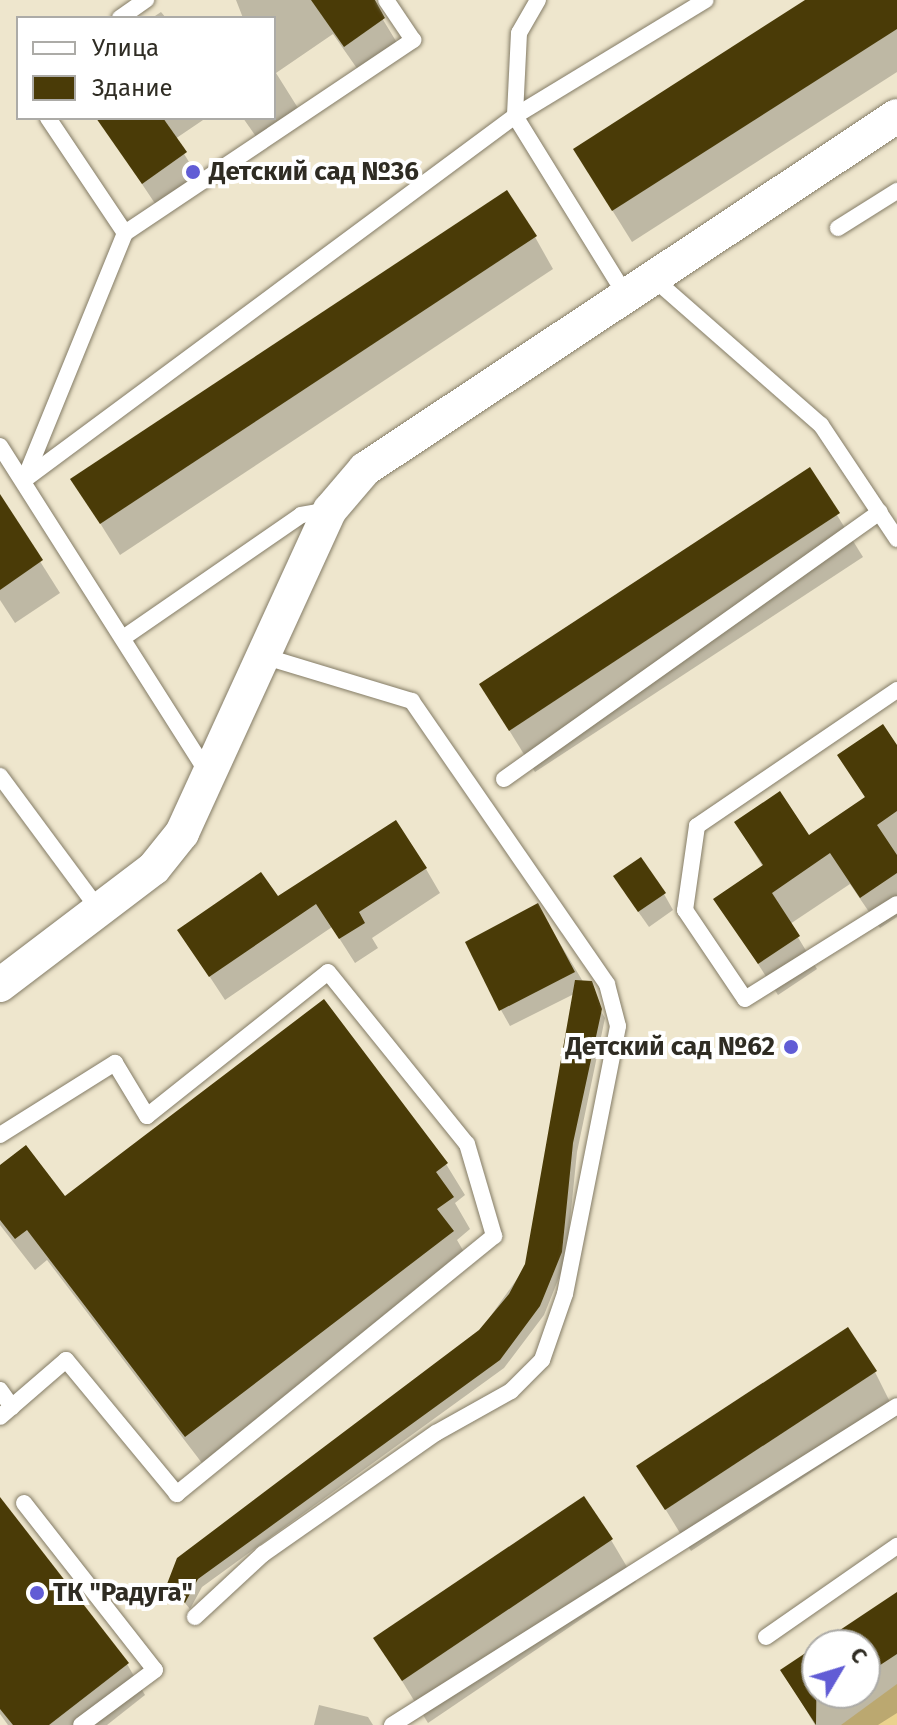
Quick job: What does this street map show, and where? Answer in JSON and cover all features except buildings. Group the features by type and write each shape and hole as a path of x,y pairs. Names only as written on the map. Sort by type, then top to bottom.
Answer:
{"street":[{"path":"0,985 154,868 182,833 266,657 330,510 365,469 897,116"}],"lane":[{"path":"123,16 146,0"},
{"path":"24,480 125,233 413,40 386,0"},
{"path":"538,0 519,33 515,116 640,287 803,406 896,534"},
{"path":"24,480 515,116 706,0"},
{"path":"49,120 125,233"},
{"path":"838,228 897,191"},
{"path":"0,446 209,775"},
{"path":"123,638 301,515 330,510"},
{"path":"504,779 880,512"},
{"path":"195,1617 263,1554 436,1433 511,1391 542,1360 565,1294 618,1026 607,984 412,701 266,657"},
{"path":"897,690 697,826 685,910 745,999 897,904"},
{"path":"0,776 99,910"},
{"path":"0,1135 115,1063 147,1116 328,972 467,1144 494,1236 177,1494 66,1360 6,1412 0,1390"},
{"path":"392,1725 897,1406"},
{"path":"24,1503 155,1670 81,1725"},
{"path":"766,1637 897,1546"}],"shaded area":[{"path":"897,1684 897,1725 841,1725 863,1709 881,1709 881,1696"}],"place":[{"name":"Детский сад №36","path":"193,172"},
{"name":"Детский сад №62","path":"791,1047"},
{"name":"ТК \"Радуга\"","path":"37,1593"}]}
